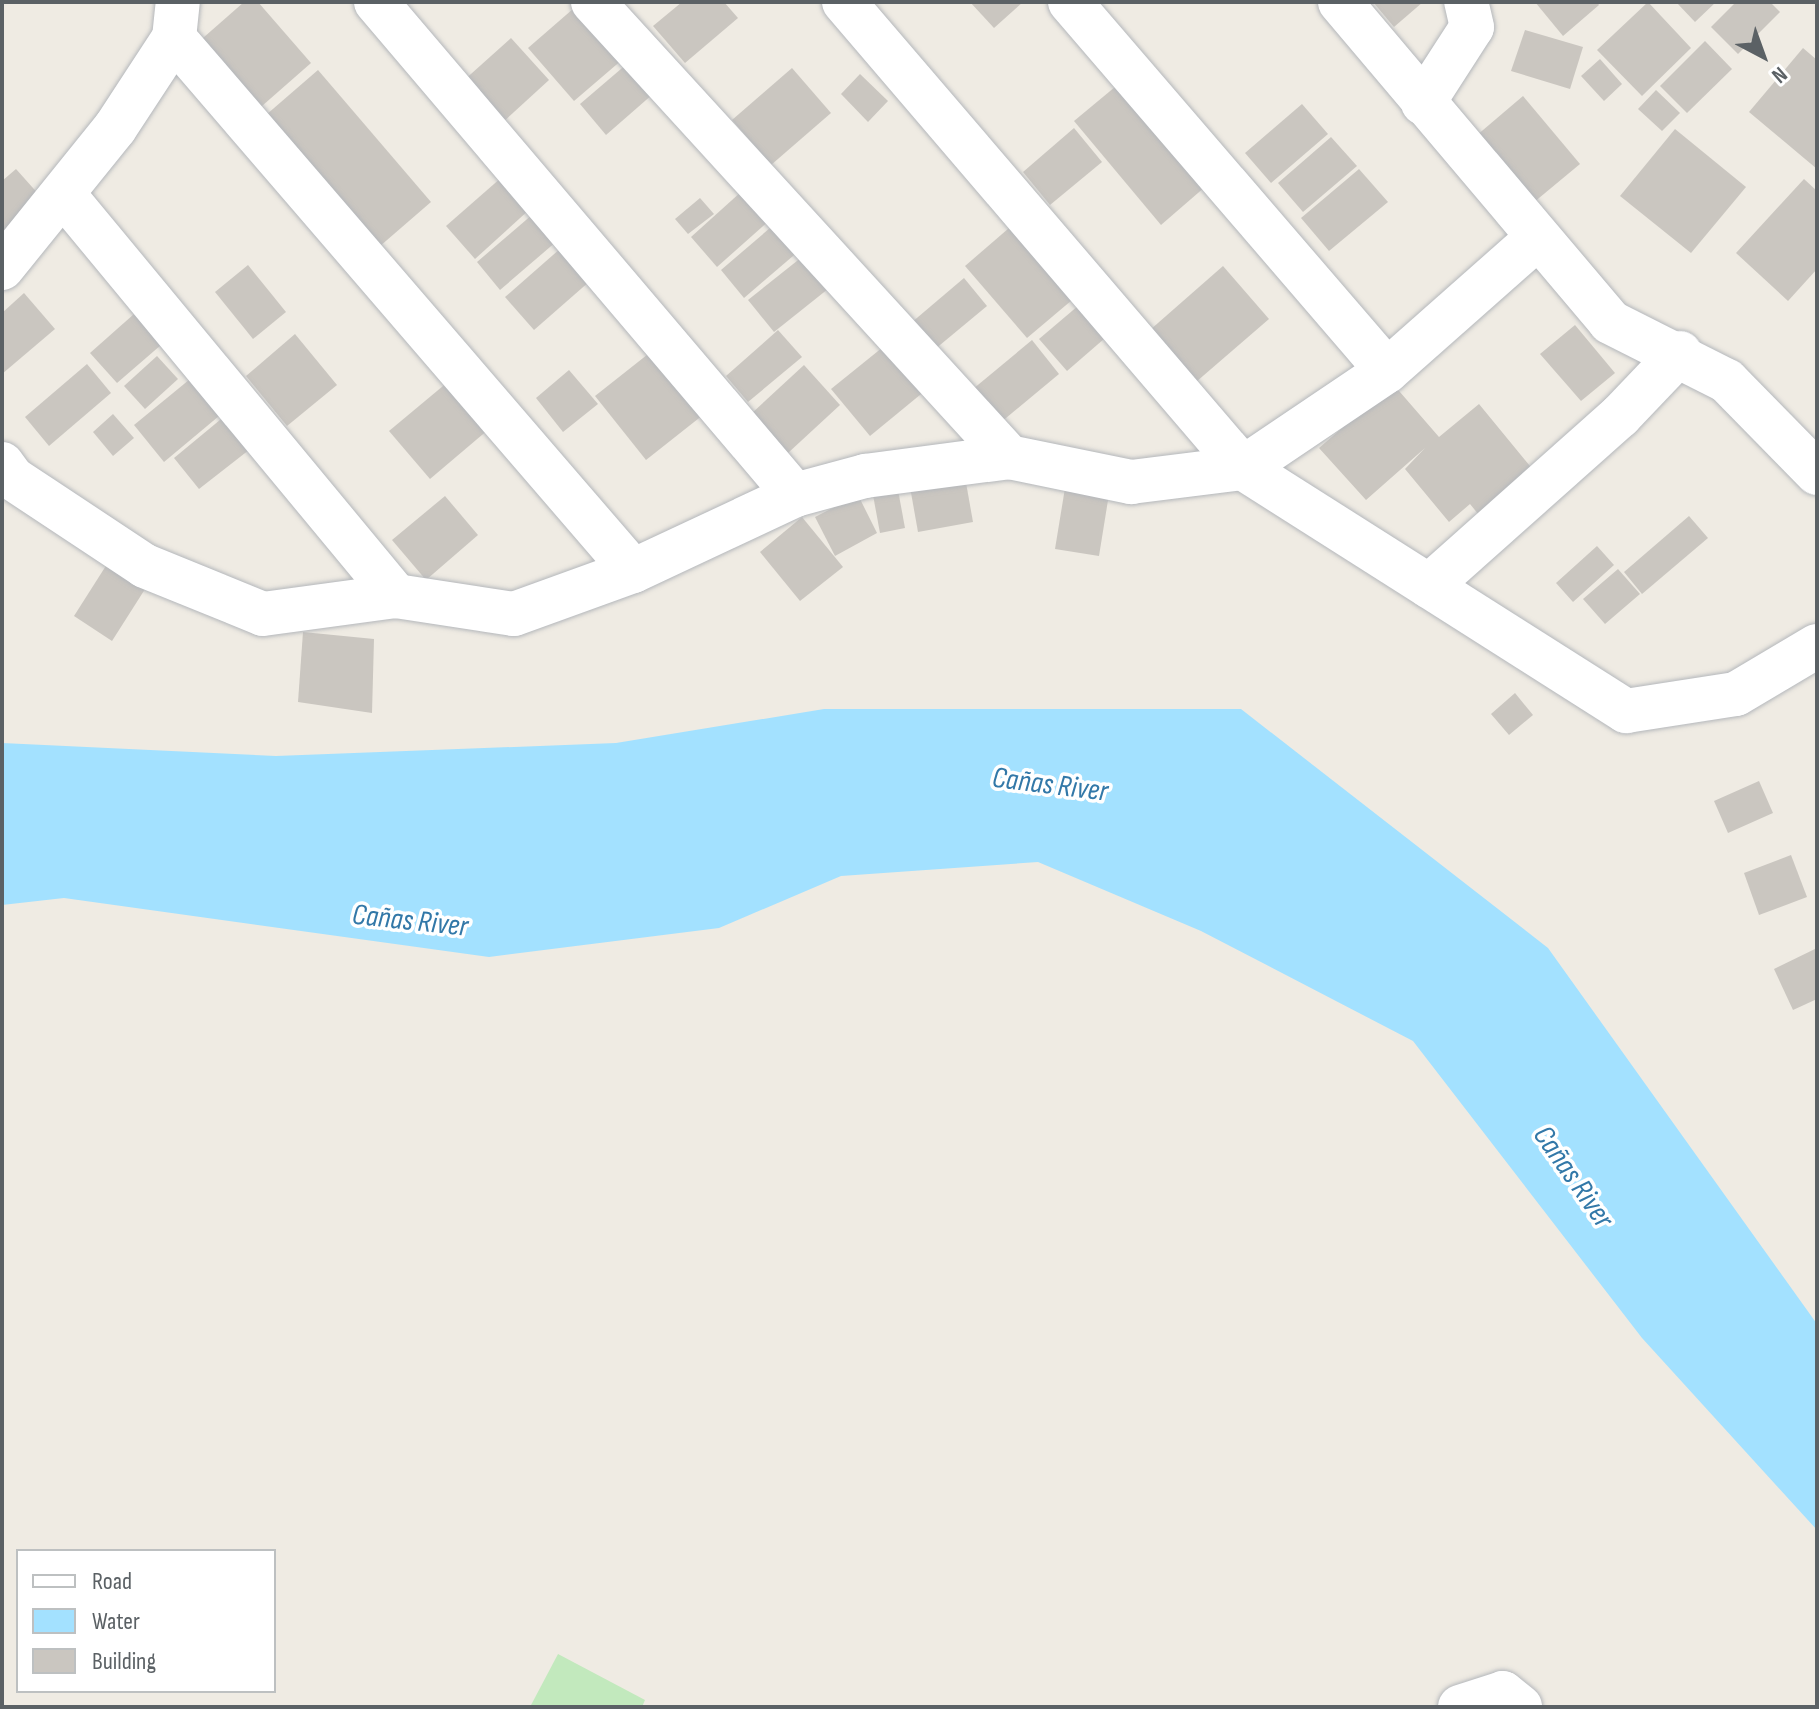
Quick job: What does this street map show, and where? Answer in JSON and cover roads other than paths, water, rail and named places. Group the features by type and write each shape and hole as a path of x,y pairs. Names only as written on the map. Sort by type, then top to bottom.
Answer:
{"street":[{"path":"376,2 795,495"},
{"path":"593,2 1009,457"},
{"path":"844,2 1243,468 1626,711 1736,694 1817,646"},
{"path":"1070,2 1387,371"},
{"path":"1340,2 1536,239 1610,322 1680,353 1727,381 1817,473"},
{"path":"1423,103 1472,27 1466,2"},
{"path":"2,268 64,195 176,20 633,571"},
{"path":"64,195 396,596"},
{"path":"2,464 12,478 145,566 263,614 396,596 514,614 633,571 795,495 865,476 1009,457 1131,482 1243,468 1387,371 1536,239"},
{"path":"1429,586 1620,416 1680,353"},
{"path":"1460,1707 1503,1693 1520,1707"}],"water":[{"name":"Cañas River","path":"824,709 1241,709 1548,948 1817,1324 1817,1530 1642,1338 1413,1041 1201,931 1038,862 841,876 719,928 489,957 64,898 2,905 2,743 276,756 616,743"}]}
